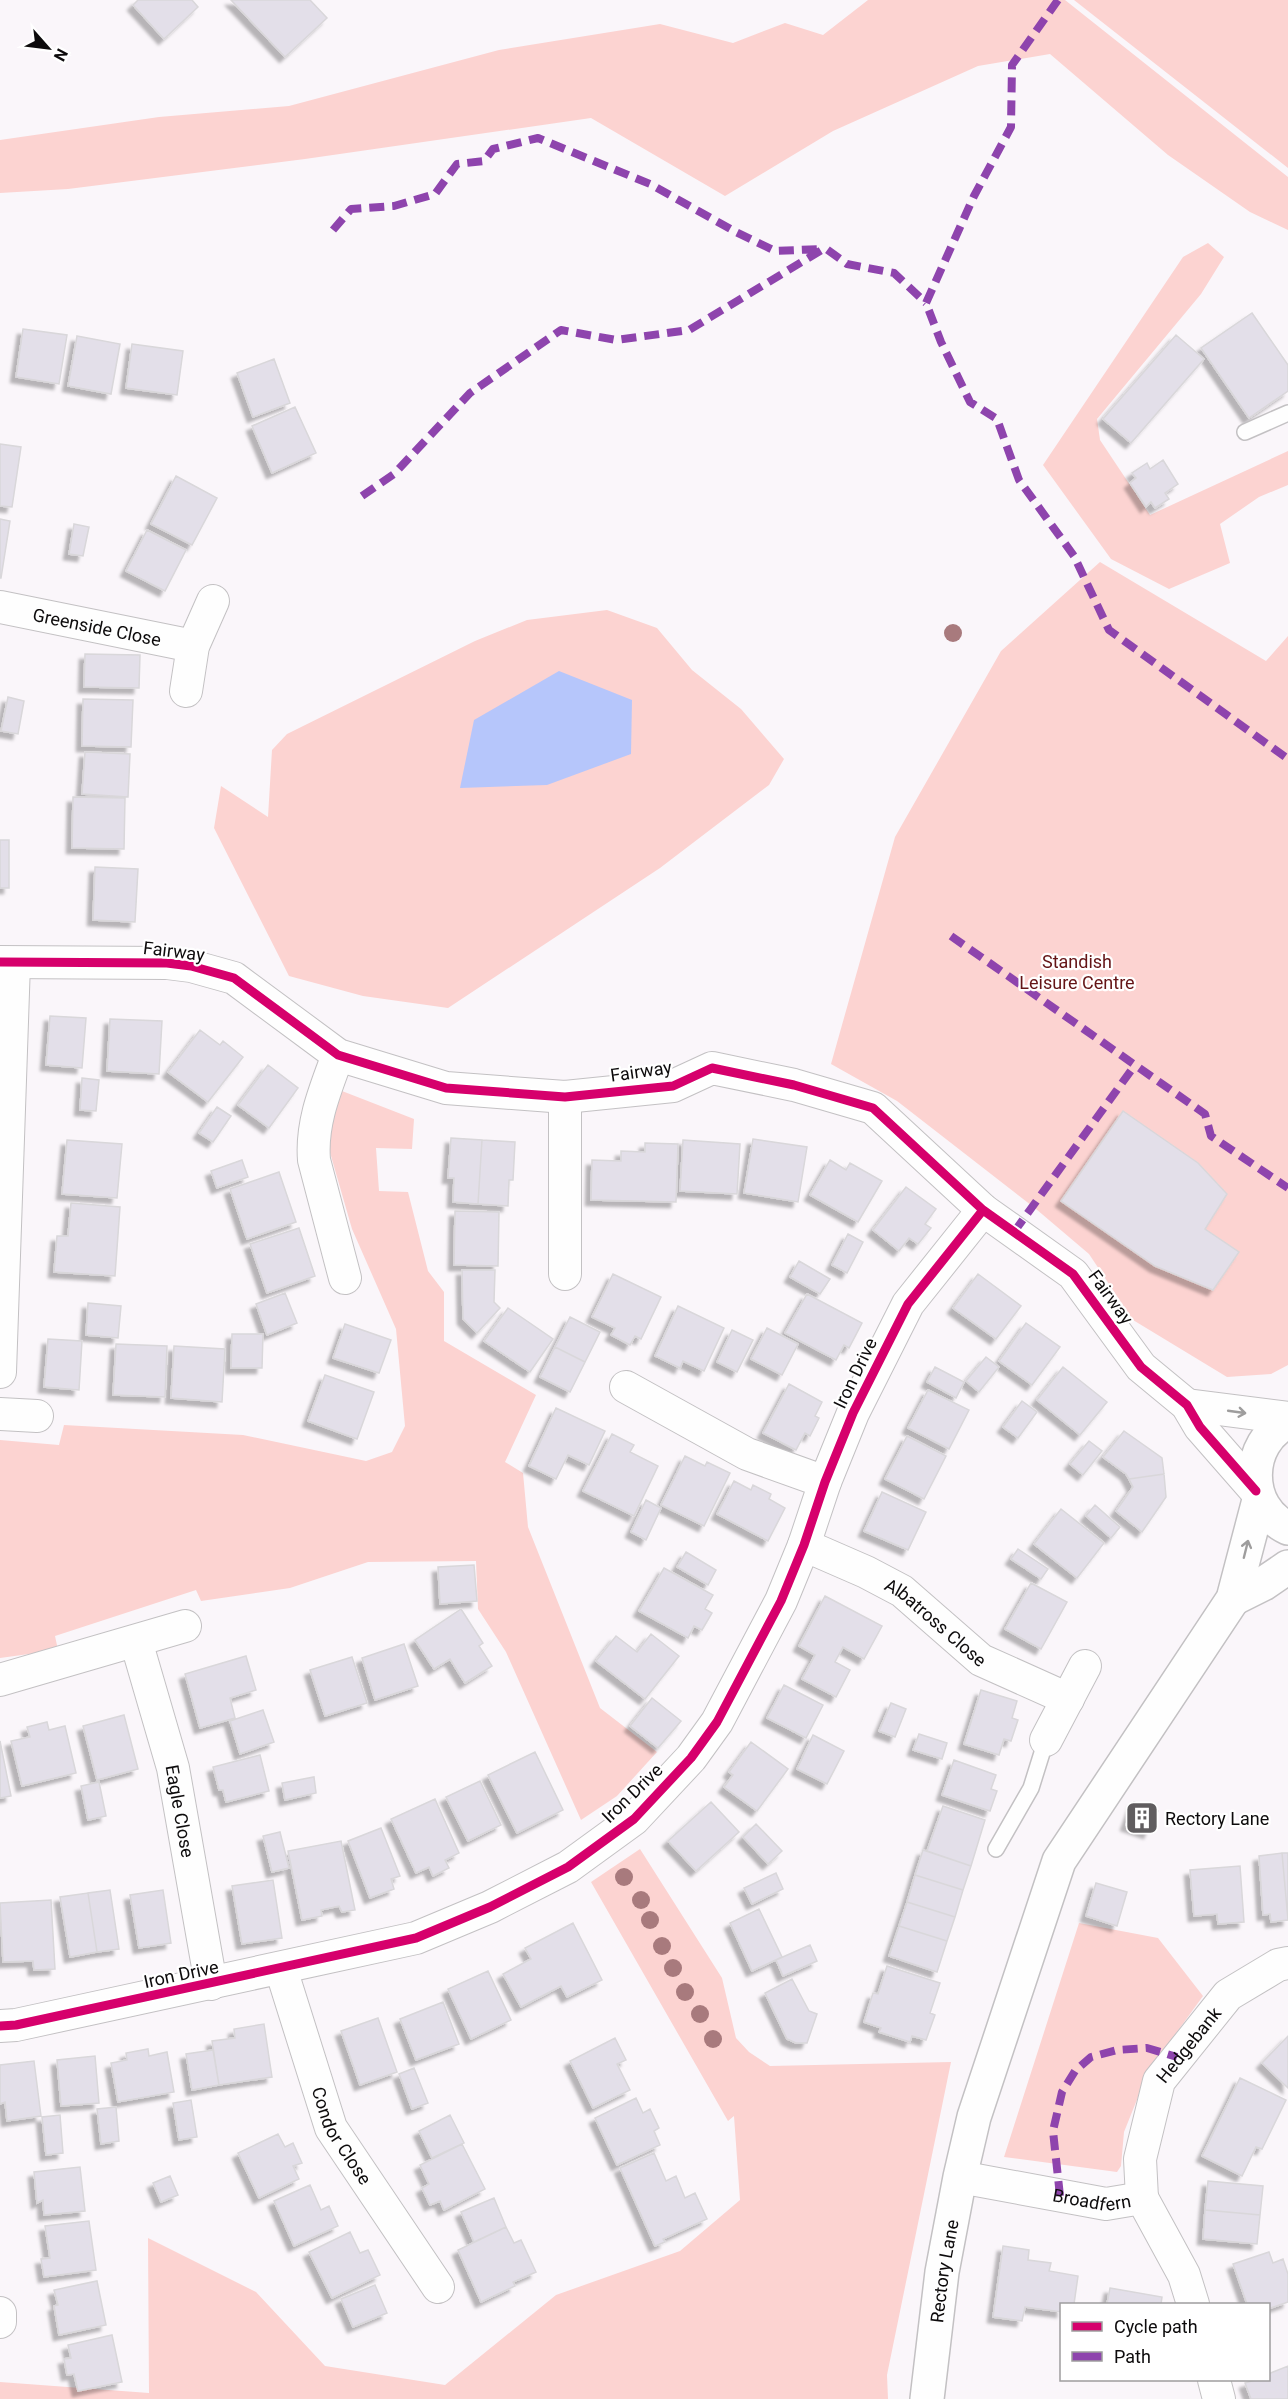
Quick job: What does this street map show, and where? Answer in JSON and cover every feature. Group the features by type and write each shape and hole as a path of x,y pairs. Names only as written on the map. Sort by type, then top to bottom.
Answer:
{"main road":[{"name":"Rectory Lane","path":"927,2399 942,2272 974,2117 1059,1861 1233,1599 1258,1495 1254,1473 1258,1455 1266,1439 1279,1426 1288,1422"},
{"path":"1258,1495 1269,1514 1288,1528"},
{"name":"Rectory Lane","path":"1233,1599 1263,1584 1288,1567"}],"street":[{"path":"186,691 193,646 213,601"},
{"name":"Greenside Close","path":"0,607 193,646"},
{"path":"0,1372 7,962"},
{"name":"Fairway","path":"7,962 167,963 191,966 234,978 338,1055 446,1088 565,1097 673,1086 712,1068 794,1085 873,1108 984,1210 1073,1274 1141,1366 1187,1405 1200,1427 1258,1495"},
{"path":"338,1055 315,1123 312,1142 314,1160 345,1278"},
{"path":"565,1097 565,1274"},
{"name":"Iron Drive","path":"0,2026 16,2025 211,1984 416,1938 490,1907 568,1867 634,1819 691,1758 717,1722 781,1601 853,1413 908,1304 984,1210"},
{"path":"626,1387 747,1454 825,1482"},
{"path":"1187,1405 1288,1418"},
{"path":"0,1414 37,1416"},
{"name":"Albatross Close","path":"804,1545 866,1572 902,1591 981,1659 1068,1699"},
{"path":"0,1680 185,1626"},
{"name":"Eagle Close","path":"135,1641 173,1768 211,1984"},
{"path":"1046,1740 1085,1666"},
{"name":"Hedgebank","path":"1142,2198 1140,2159 1159,2081 1227,1995 1278,1965 1288,1963"},
{"name":"Condor Close","path":"281,1969 331,2128 438,2287"},
{"name":"Broadfern","path":"960,2177 1106,2204 1142,2198 1184,2275 1192,2303"},
{"path":"0,2313 0,2322"},
{"path":"1214,2381 1219,2399"}],"lane":[{"path":"1245,432 1288,413"},
{"path":"996,1849 1031,1788 1046,1740"}],"green space":[{"path":"868,0 1065,0 1288,177 1288,230 1250,212 1168,155 1050,54 978,66 833,131 725,196 591,118 305,159 68,189 0,193 0,140 159,117 289,106 499,50 660,24 733,43 785,23 823,35"},
{"path":"1074,0 1288,0 1288,168"},
{"path":"1208,243 1224,257 1201,294 1097,419 1100,440 1150,515 1288,451 1288,485 1259,497 1220,524 1230,563 1169,589 1111,559 1043,465 1183,257"},
{"name":"Standish Leisure Centre","path":"1100,562 1266,661 1288,636 1288,1365 1271,1374 1227,1377 1133,1320 1089,1254 1036,1209 897,1101 831,1064 895,837 1001,651"},
{"path":"607,610 657,628 692,670 741,709 784,759 769,785 660,868 448,1008 363,996 289,976 214,828 221,786 268,817 272,750 287,734 475,641 527,620"},
{"path":"342,1091 414,1119 412,1149 376,1148 379,1191 408,1192 428,1271 444,1292 444,1341 536,1395 505,1462 523,1473 528,1527 600,1708 657,1752 617,1796 581,1820 506,1652 478,1609 476,1561 368,1562 290,1588 201,1601 196,1590 55,1636 58,1650 0,1658 0,1440 59,1445 64,1425 243,1435 366,1461 392,1452 405,1426 396,1329 352,1229 325,1135"},
{"path":"640,1849 722,1978 736,2038 749,2052 770,2066 951,2062 887,2375 888,2399 0,2399 0,2382 149,2393 148,2238 256,2292 325,2366 445,2385 556,2295 680,2251 740,2200 734,2116 728,2121 591,1882"},
{"path":"1079,1923 1158,1938 1203,1996 1148,2072 1124,2132 1121,2166 1117,2172 1004,2157"}],"water":[{"path":"559,671 632,700 631,754 547,785 460,788 474,720"}],"building":[{"path":"138,0 192,0 198,7 164,39 133,5"},
{"path":"231,0 310,0 327,18 285,57"},
{"path":"1252,313 1288,365 1288,391 1249,418 1201,348"},
{"path":"23,329 67,335 59,384 16,377"},
{"path":"1176,335 1204,359 1131,443 1103,419"},
{"path":"77,336 120,344 111,394 68,386"},
{"path":"132,344 183,351 177,395 126,388"},
{"path":"274,359 290,403 253,417 237,373"},
{"path":"295,407 316,453 272,473 252,426"},
{"path":"0,444 21,447 12,507 0,506"},
{"path":"1163,460 1178,484 1165,493 1169,499 1155,508 1151,502 1146,507 1130,483 1136,478 1132,473 1147,463 1150,469"},
{"path":"176,476 217,498 192,545 151,524"},
{"path":"0,519 10,521 1,578 0,578"},
{"path":"74,524 89,527 83,556 69,554"},
{"path":"147,530 186,550 165,591 126,571"},
{"path":"85,654 140,655 139,688 84,687"},
{"path":"8,697 24,701 18,734 1,731"},
{"path":"83,699 133,700 131,747 82,746"},
{"path":"85,752 130,754 128,797 82,794"},
{"path":"73,797 125,798 124,849 72,848"},
{"path":"0,840 9,840 9,888 0,888"},
{"path":"95,867 138,869 135,922 93,920"},
{"path":"50,1016 86,1018 82,1068 46,1065"},
{"path":"110,1019 162,1021 159,1074 107,1071"},
{"path":"200,1030 220,1045 223,1041 243,1057 208,1102 168,1072"},
{"path":"268,1065 298,1088 269,1128 238,1105"},
{"path":"82,1078 99,1080 96,1111 80,1110"},
{"path":"217,1107 231,1116 213,1142 199,1133"},
{"path":"1123,1111 1198,1163 1227,1194 1205,1229 1239,1252 1213,1290 1155,1266 1061,1201"},
{"path":"451,1138 482,1140 478,1204 453,1202 454,1178 448,1178"},
{"path":"753,1139 807,1147 798,1202 744,1193"},
{"path":"67,1140 122,1144 117,1198 62,1194"},
{"path":"482,1140 515,1142 513,1180 509,1180 508,1206 478,1204"},
{"path":"683,1140 740,1144 737,1194 680,1191"},
{"path":"645,1143 678,1144 676,1202 591,1200 592,1160 621,1161 621,1151 645,1152"},
{"path":"242,1160 248,1177 217,1188 211,1171"},
{"path":"830,1160 846,1170 850,1163 882,1181 858,1222 810,1195"},
{"path":"279,1172 296,1222 247,1239 230,1189"},
{"path":"906,1187 936,1209 925,1224 931,1228 918,1244 909,1238 899,1251 873,1230"},
{"path":"71,1203 120,1207 115,1276 54,1272 57,1236 68,1236"},
{"path":"455,1211 499,1212 498,1266 454,1265"},
{"path":"299,1228 315,1276 267,1293 250,1244"},
{"path":"848,1234 863,1242 847,1273 832,1265"},
{"path":"799,1261 830,1279 820,1294 790,1277"},
{"path":"462,1270 495,1270 494,1302 500,1308 477,1333 463,1319"},
{"path":"613,1274 661,1297 641,1339 635,1336 630,1345 611,1335 615,1328 592,1317"},
{"path":"978,1274 1021,1306 996,1339 953,1308"},
{"path":"285,1293 297,1323 267,1335 256,1304"},
{"path":"807,1294 862,1323 849,1348 844,1345 836,1360 785,1333"},
{"path":"88,1303 121,1306 118,1338 86,1335"},
{"path":"678,1306 724,1328 704,1371 683,1361 680,1368 655,1356"},
{"path":"508,1308 553,1339 530,1372 484,1341"},
{"path":"570,1317 600,1332 585,1362 555,1347"},
{"path":"1026,1323 1060,1347 1032,1385 999,1361"},
{"path":"345,1324 391,1340 379,1373 333,1358"},
{"path":"767,1328 798,1344 782,1375 751,1359"},
{"path":"732,1330 753,1340 737,1372 717,1362"},
{"path":"232,1334 263,1334 262,1368 231,1368"},
{"path":"48,1339 82,1341 79,1390 44,1387"},
{"path":"116,1344 167,1346 165,1397 113,1395"},
{"path":"174,1346 225,1349 222,1402 171,1398"},
{"path":"555,1347 585,1362 570,1392 540,1377"},
{"path":"986,1357 999,1367 979,1392 966,1381"},
{"path":"935,1367 964,1382 956,1398 927,1382"},
{"path":"1063,1367 1107,1402 1080,1435 1037,1400"},
{"path":"325,1375 374,1392 357,1439 308,1421"},
{"path":"789,1384 822,1402 815,1416 819,1418 810,1436 805,1433 796,1450 763,1433"},
{"path":"928,1390 969,1410 949,1449 908,1428"},
{"path":"1022,1401 1037,1412 1018,1438 1003,1427"},
{"path":"556,1408 605,1431 589,1465 568,1455 556,1479 529,1466"},
{"path":"1124,1431 1162,1458 1164,1474 1129,1479 1126,1474 1103,1457"},
{"path":"612,1434 634,1445 630,1452 658,1466 634,1516 583,1491"},
{"path":"907,1436 946,1456 924,1499 885,1479"},
{"path":"1089,1441 1102,1451 1083,1475 1070,1464"},
{"path":"685,1456 705,1466 707,1462 730,1473 704,1526 661,1505"},
{"path":"1164,1474 1166,1497 1142,1532 1116,1511 1133,1487 1129,1479"},
{"path":"734,1481 751,1490 753,1485 771,1494 769,1499 785,1508 768,1541 717,1514"},
{"path":"882,1492 926,1512 908,1550 864,1531"},
{"path":"646,1500 661,1508 646,1540 631,1532"},
{"path":"1095,1505 1120,1527 1111,1538 1086,1516"},
{"path":"1061,1509 1104,1543 1077,1578 1034,1544"},
{"path":"1018,1549 1048,1569 1041,1579 1011,1559"},
{"path":"686,1552 716,1570 708,1585 677,1567"},
{"path":"474,1565 477,1601 440,1604 438,1567"},
{"path":"664,1568 713,1595 705,1609 712,1613 702,1630 694,1626 688,1638 639,1611"},
{"path":"1031,1583 1067,1602 1041,1649 1005,1629"},
{"path":"825,1596 882,1626 864,1659 843,1647 835,1662 850,1670 836,1697 802,1679 815,1655 799,1646"},
{"path":"461,1609 483,1643 479,1646 492,1666 465,1683 450,1659 434,1669 415,1640"},
{"path":"651,1634 679,1656 645,1699 596,1661 616,1636 637,1652"},
{"path":"404,1644 418,1686 375,1700 362,1658"},
{"path":"246,1656 256,1690 230,1698 235,1718 200,1728 185,1674"},
{"path":"352,1657 367,1703 325,1716 310,1670"},
{"path":"784,1685 823,1705 806,1738 767,1718"},
{"path":"981,1690 1017,1701 1012,1718 1018,1720 1011,1741 1004,1739 999,1755 964,1744"},
{"path":"652,1698 681,1721 658,1748 630,1726"},
{"path":"891,1703 906,1709 895,1737 879,1731"},
{"path":"263,1710 274,1742 240,1754 230,1721"},
{"path":"124,1715 138,1769 97,1780 83,1726"},
{"path":"47,1722 49,1730 65,1726 76,1773 22,1786 11,1741 30,1737 27,1727"},
{"path":"919,1734 947,1743 942,1759 913,1750"},
{"path":"813,1735 844,1751 827,1784 797,1769"},
{"path":"0,1741 11,1796 0,1798"},
{"path":"751,1742 788,1769 757,1811 724,1787 733,1775 729,1772"},
{"path":"535,1752 563,1810 517,1833 488,1775"},
{"path":"260,1755 269,1791 226,1802 223,1790 219,1790 213,1767"},
{"path":"954,1760 996,1775 991,1789 997,1791 990,1811 942,1795"},
{"path":"314,1777 316,1793 285,1800 282,1783"},
{"path":"480,1781 501,1825 468,1841 446,1797"},
{"path":"99,1782 106,1816 88,1820 81,1786"},
{"path":"435,1799 459,1853 445,1860 449,1868 433,1876 429,1867 416,1873 391,1819"},
{"path":"711,1802 739,1832 696,1871 668,1841"},
{"name":"Rectory Lane","path":"1134,1802 1158,1811 1149,1833 1126,1825"},
{"path":"943,1806 985,1820 971,1866 927,1851"},
{"path":"756,1824 782,1851 768,1864 743,1837"},
{"path":"381,1828 400,1876 391,1879 394,1889 370,1898 348,1841"},
{"path":"280,1832 289,1868 272,1872 263,1836"},
{"path":"341,1841 355,1910 342,1912 339,1906 321,1910 322,1916 302,1920 288,1851"},
{"path":"923,1850 971,1866 963,1890 915,1875"},
{"path":"1282,1853 1288,1853 1288,1920"},
{"path":"1282,1853 1288,1920 1271,1922 1270,1914 1263,1915 1259,1856"},
{"path":"1240,1866 1244,1922 1218,1924 1217,1914 1194,1916 1190,1870"},
{"path":"776,1873 783,1889 752,1904 744,1888"},
{"path":"915,1875 963,1890 955,1917 907,1902"},
{"path":"273,1880 282,1938 242,1944 232,1886"},
{"path":"1096,1883 1127,1892 1117,1926 1086,1916"},
{"path":"110,1890 119,1949 97,1952 88,1893"},
{"path":"163,1890 171,1943 139,1948 130,1895"},
{"path":"88,1893 97,1952 70,1957 60,1897"},
{"path":"51,1900 55,1969 34,1970 33,1961 3,1962 0,1903"},
{"path":"907,1902 955,1917 947,1941 899,1926"},
{"path":"759,1909 782,1957 752,1971 730,1923"},
{"path":"573,1923 602,1980 567,1997 561,1986 521,2007 503,1974 531,1959 525,1948"},
{"path":"899,1926 947,1941 937,1972 889,1956"},
{"path":"810,1945 817,1961 783,1976 776,1960"},
{"path":"887,1966 940,1983 930,2013 935,2015 926,2040 912,2036 910,2042 879,2032 881,2028 864,2022 873,1993 878,1994"},
{"path":"488,1971 511,2020 471,2039 448,1989"},
{"path":"792,1979 809,2011 817,2014 807,2043 796,2043 787,2039 765,1993"},
{"path":"443,2002 459,2044 416,2060 400,2019"},
{"path":"378,2018 397,2072 360,2085 341,2031"},
{"path":"264,2024 272,2077 219,2085 212,2041 235,2038 234,2029"},
{"path":"1288,2036 1288,2088 1262,2063"},
{"path":"615,2038 626,2060 617,2064 630,2090 593,2108 570,2061"},
{"path":"148,2049 149,2056 167,2052 174,2092 118,2102 111,2063 127,2060 126,2053"},
{"path":"213,2050 219,2085 192,2090 186,2054"},
{"path":"95,2056 99,2103 61,2106 57,2060"},
{"path":"34,2061 41,2116 7,2121 5,2102 0,2104 0,2065"},
{"path":"414,2068 428,2103 412,2109 399,2074"},
{"path":"1240,2078 1286,2100 1262,2149 1256,2147 1242,2176 1202,2156"},
{"path":"636,2098 643,2113 650,2109 659,2128 654,2131 660,2145 617,2165 595,2118"},
{"path":"191,2100 197,2137 179,2140 173,2103"},
{"path":"116,2107 119,2141 101,2144 97,2109"},
{"path":"60,2115 63,2153 46,2155 42,2117"},
{"path":"450,2115 464,2143 432,2158 419,2131"},
{"path":"278,2134 285,2147 293,2143 302,2163 293,2166 299,2179 259,2198 238,2153"},
{"path":"462,2144 485,2189 444,2210 440,2201 430,2205 422,2188 429,2184 420,2165"},
{"path":"654,2153 666,2181 676,2176 685,2198 695,2193 707,2219 663,2239 665,2242 655,2246 620,2168"},
{"path":"80,2167 85,2211 44,2215 43,2200 37,2203 34,2172"},
{"path":"170,2176 178,2195 161,2202 153,2183"},
{"path":"1208,2181 1263,2186 1260,2215 1205,2210"},
{"path":"310,2185 321,2210 329,2206 338,2226 294,2246 274,2201"},
{"path":"494,2198 506,2227 474,2242 461,2212"},
{"path":"1205,2210 1260,2215 1257,2244 1203,2239"},
{"path":"89,2221 96,2270 44,2277 41,2259 50,2258 45,2226"},
{"path":"506,2227 514,2243 521,2240 536,2272 513,2282 515,2286 481,2302 458,2250"},
{"path":"350,2232 360,2253 368,2250 380,2275 332,2298 309,2252"},
{"path":"1003,2246 1029,2250 1028,2260 1051,2263 1049,2271 1078,2276 1074,2303 1060,2303 1060,2312 1025,2307 1022,2321 993,2317"},
{"path":"1269,2252 1273,2263 1283,2259 1288,2274 1288,2302 1270,2308 1270,2303 1247,2303 1233,2264"},
{"path":"97,2281 106,2325 59,2335 54,2306 58,2305 54,2290"},
{"path":"375,2285 387,2313 353,2327 341,2299"},
{"path":"1110,2288 1162,2297 1161,2303 1107,2303"},
{"path":"112,2335 122,2382 78,2391 74,2374 67,2375 64,2359 71,2358 68,2345"},
{"path":"1288,2366 1288,2399 1251,2399 1245,2383 1270,2381 1270,2373"}],"marked path":[{"path":"1058,0 1012,65 1011,127 974,196 926,303 941,342 970,402 997,419 1019,480 1074,556 1109,630 1288,759"},
{"path":"333,230 351,209 394,206 435,194 457,164 484,161 493,149 538,138 650,184 775,251 822,249"},
{"path":"362,496 394,474 470,393 561,330 616,340 689,330 825,248 847,264 894,273 926,303"},
{"path":"951,936 1205,1114 1211,1136 1288,1188"},
{"path":"1014,1232 1135,1065"},
{"path":"1060,2196 1053,2131 1062,2092 1075,2071 1091,2057 1117,2050 1147,2048 1177,2057"}],"cycle path":[{"path":"0,962 167,963 191,966 234,978 338,1055 446,1088 565,1097 673,1086 712,1068 794,1085 873,1108 983,1210 1073,1274 1141,1367 1187,1405 1200,1427 1256,1491"},
{"path":"0,2026 16,2025 416,1938 490,1907 568,1867 634,1819 691,1758 717,1722 781,1601 853,1413 908,1304 983,1210"}],"place":[{"name":"Rectory Lane","path":"1142,1818"}]}
